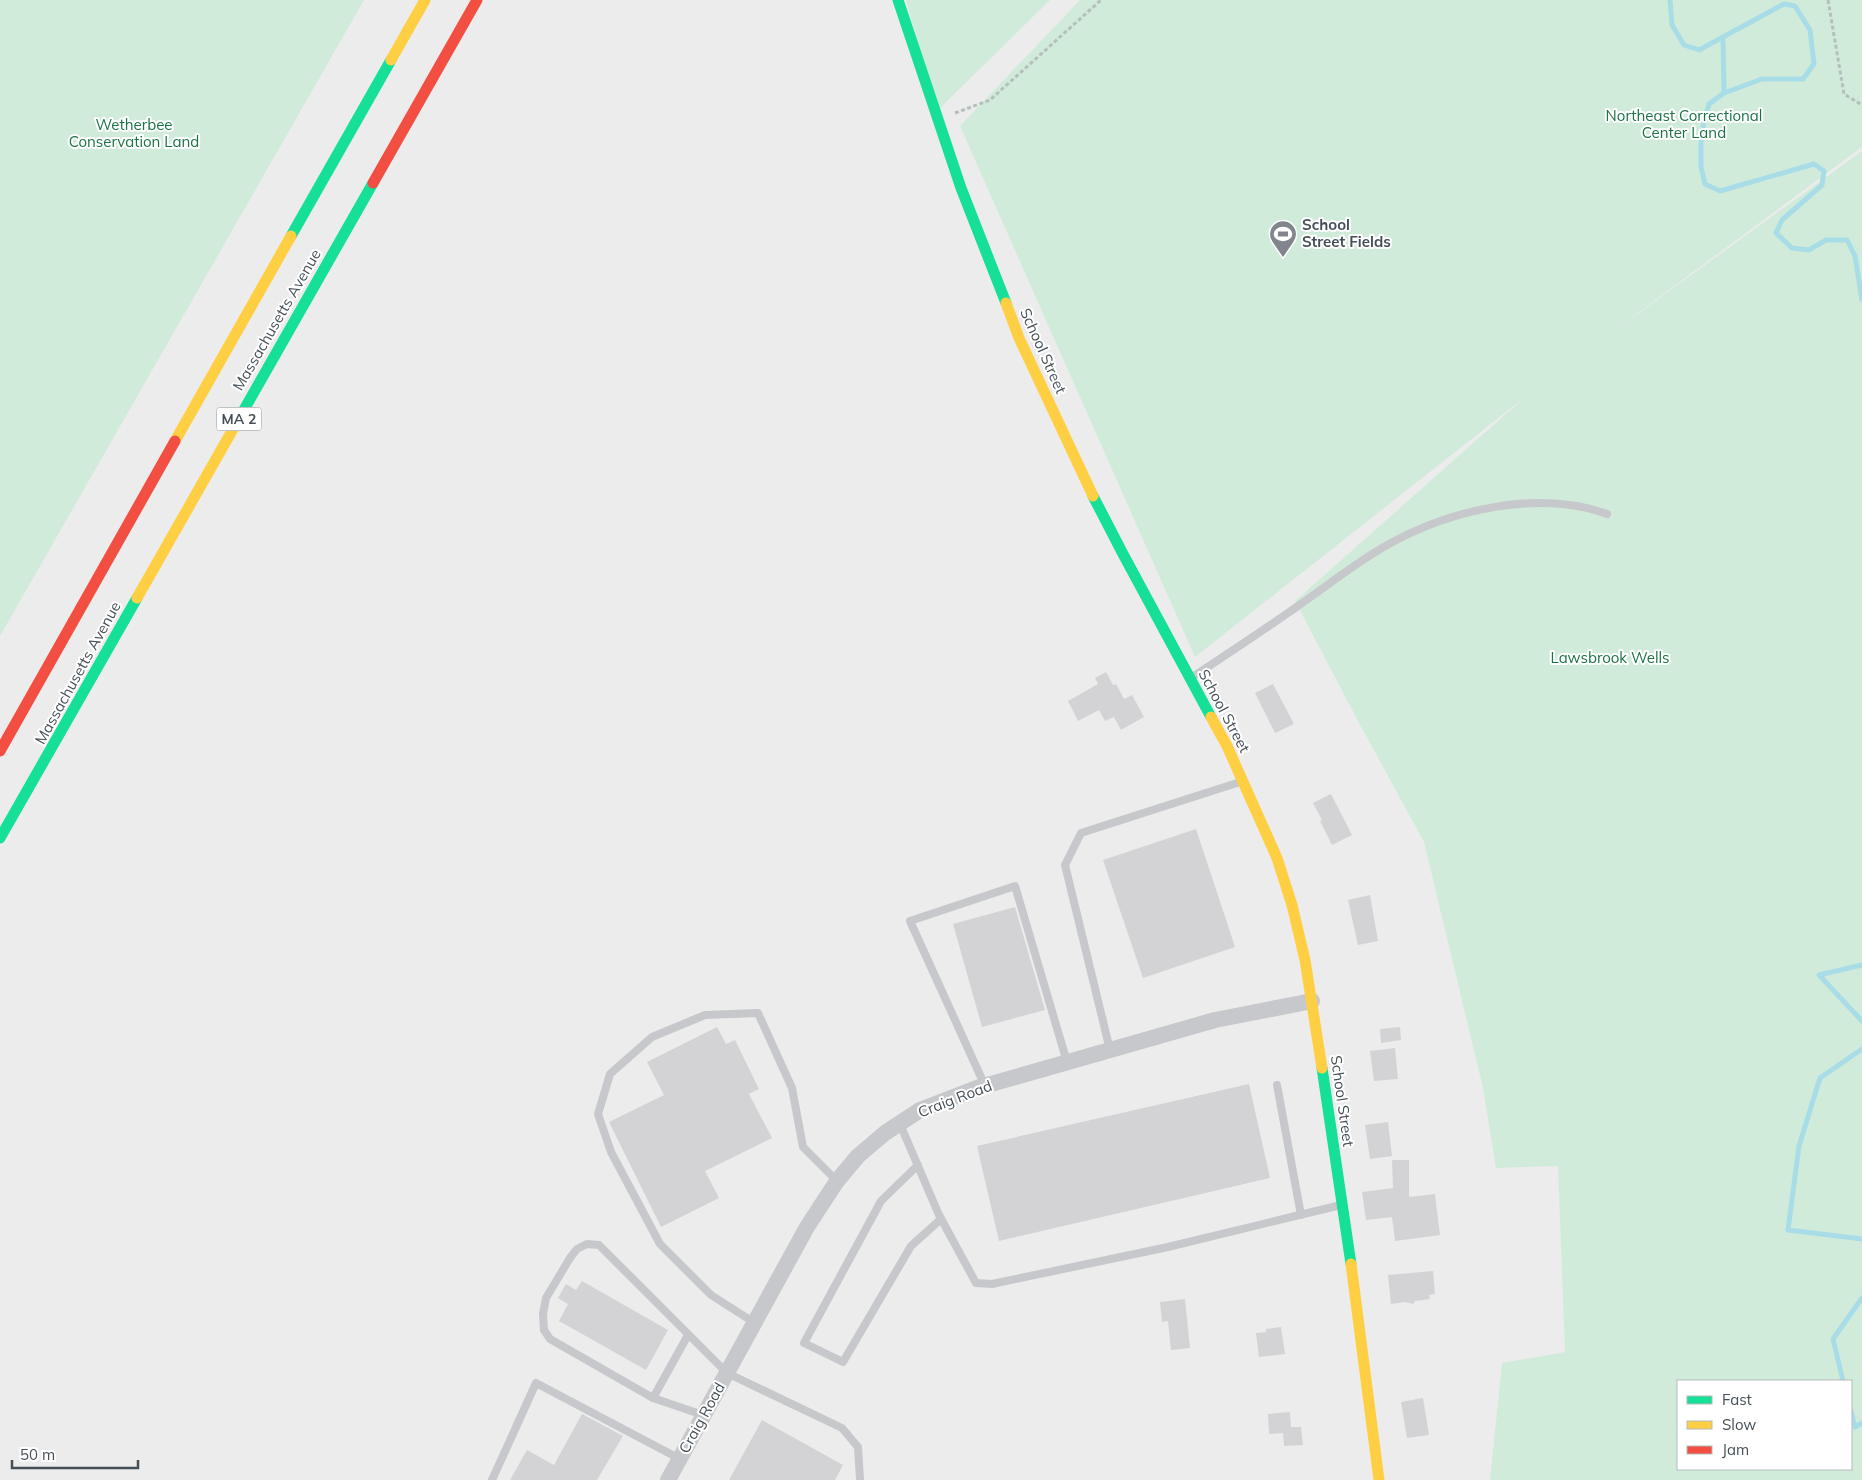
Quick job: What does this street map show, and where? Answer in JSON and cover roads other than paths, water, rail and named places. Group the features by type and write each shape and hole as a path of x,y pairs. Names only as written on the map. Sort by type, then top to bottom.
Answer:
{"main road":[{"name":"Massachusetts Avenue","path":"0,751 426,0"},
{"name":"Massachusetts Avenue","path":"0,838 477,0"},
{"name":"School Street","path":"898,0 961,188 1019,338 1089,486 1244,780 1277,858 1292,905 1305,960 1312,1001 1379,1480"}],"street":[{"name":"Craig Road","path":"668,1480 807,1228 837,1181 858,1156 900,1124 920,1110 985,1086 1215,1020 1312,1001"}],"lane":[{"path":"1190,679 1387,545 1423,526 1466,513 1510,504 1553,503 1589,507 1607,514"},
{"path":"1110,1050 1064,865 1081,833 1244,780"},
{"path":"985,1086 910,920 1016,886 1067,1062"},
{"path":"755,1322 711,1295 660,1244 611,1152 598,1114 610,1074 652,1037 705,1015 758,1013 792,1088 803,1147 837,1181"},
{"path":"1277,1085 1301,1215"},
{"path":"900,1124 941,1219 976,1283 992,1284 1168,1248 1342,1205"},
{"path":"918,1165 880,1201 804,1343 843,1362 911,1246 941,1219"},
{"path":"703,1415 653,1398 550,1339 544,1330 543,1314 546,1298 577,1249 587,1244 599,1245 727,1373 842,1428 858,1447 860,1480"},
{"path":"653,1398 688,1335"},
{"path":"492,1480 536,1383 680,1458"}],"waterway":[{"path":"1670,0 1672,25 1684,45 1699,50 1784,4 1795,6 1810,30 1814,64 1803,79 1762,79 1724,93 1709,104 1704,121 1701,144 1701,167 1705,184 1720,191 1814,164 1824,171 1822,185 1782,220 1776,233 1792,248 1809,250 1826,240 1847,240 1855,256 1862,300"},
{"path":"1723,38 1724,93"},
{"path":"1862,965 1819,975 1862,1021"},
{"path":"1862,1049 1820,1078 1799,1146 1788,1230 1862,1239"},
{"path":"1843,1380 1833,1339 1862,1298"},
{"path":"1852,1415 1855,1427 1862,1423"}],"place":[{"name":"School Street Fields","path":"1283,258"}],"park label":[{"name":"Northeast Correctional Center Land","path":"1684,124"},
{"name":"Wetherbee Conservation Land","path":"134,134"},
{"name":"Lawsbrook Wells","path":"1610,658"}]}
